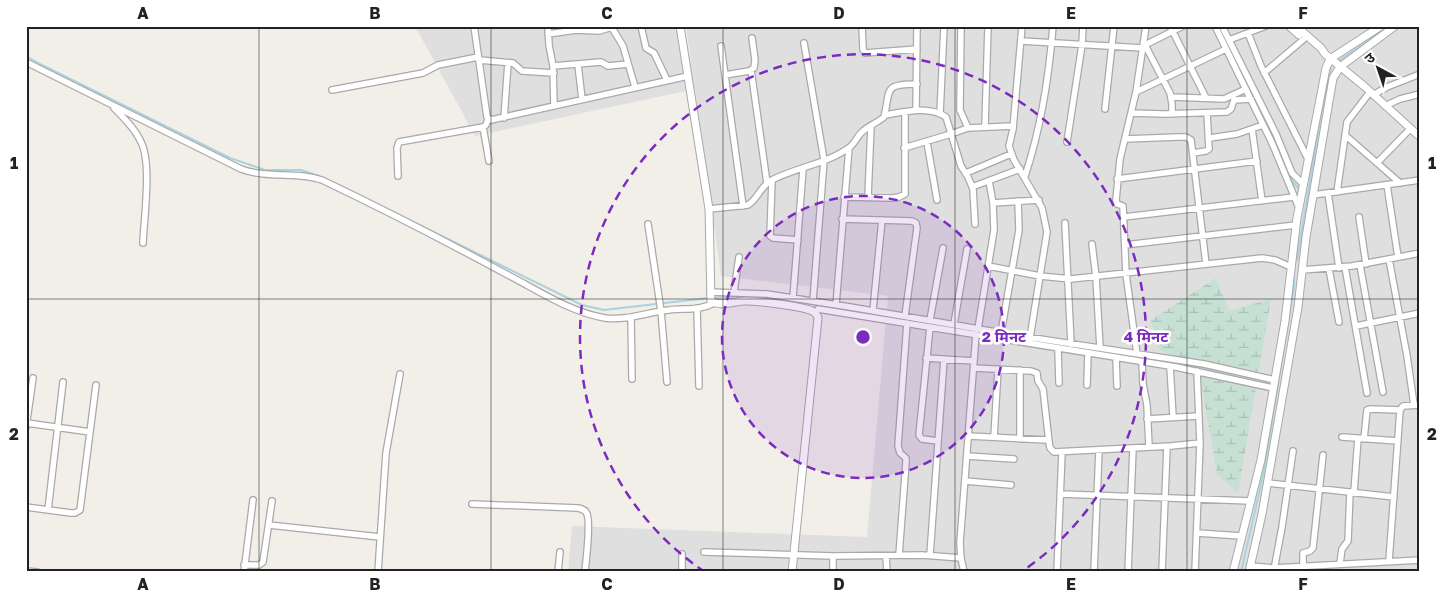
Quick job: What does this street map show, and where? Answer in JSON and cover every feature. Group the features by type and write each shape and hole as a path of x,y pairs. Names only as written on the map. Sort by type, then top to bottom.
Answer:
{"street":[{"path":"474,26 488,119 484,127 489,161"},
{"path":"548,26 554,70 554,106"},
{"path":"641,26 646,48 654,53 667,80"},
{"path":"26,62 112,106 253,173 312,177 322,180 454,246 554,300 605,318 630,317 660,307 706,307 711,297 709,209 694,124 680,26"},
{"path":"862,26 863,49 865,53 917,49"},
{"path":"916,110 917,26"},
{"path":"940,114 944,26"},
{"path":"961,26 960,110 968,128"},
{"path":"985,126 988,26"},
{"path":"1022,26 1010,146 1011,154 1039,200 1046,219 1047,232 1030,338"},
{"path":"1024,176 1039,124 1046,89 1053,26"},
{"path":"1066,142 1082,45 1083,26"},
{"path":"1105,109 1114,26"},
{"path":"1137,354 1126,274 1123,206 1116,202 1120,159 1136,92 1146,26"},
{"path":"1021,41 1112,46 1144,45 1172,29 1183,26"},
{"path":"1215,26 1251,99 1299,208"},
{"path":"1222,26 1276,134 1292,173 1304,184"},
{"path":"1229,40 1266,26"},
{"path":"1289,26 1318,52 1328,57"},
{"path":"1395,26 1340,67 1332,78 1313,195 1298,306 1267,484 1249,569 1274,570 1340,563 1420,560"},
{"path":"548,34 576,30 599,31 612,27 623,46 635,87"},
{"path":"1299,27 1328,57 1419,136"},
{"path":"1233,572 1261,460 1285,321 1296,225 1328,57 1380,27"},
{"path":"1172,29 1206,98"},
{"path":"1248,33 1264,73 1308,159"},
{"path":"752,38 755,62 751,70 769,182 770,236 773,238 798,240"},
{"path":"1264,73 1304,40"},
{"path":"792,572 818,326 817,306 824,160 804,43"},
{"path":"1144,45 1172,97 1172,114"},
{"path":"721,46 743,206"},
{"path":"1136,92 1226,49"},
{"path":"332,90 423,73 438,65 478,59 515,64 522,72 554,70 601,62 608,66 628,64"},
{"path":"504,118 508,63"},
{"path":"578,65 582,99"},
{"path":"725,75 751,70"},
{"path":"1337,192 1348,118 1372,94 1420,74"},
{"path":"488,119 504,118 688,76"},
{"path":"709,209 743,206 752,202 769,182 849,148 861,132 881,120 884,115 887,95 891,88 904,84 917,84"},
{"path":"1172,97 1228,99 1246,89"},
{"path":"1385,106 1400,99 1420,94"},
{"path":"1131,113 1227,112 1232,109 1234,100 1251,99"},
{"path":"112,106 134,130 143,148 146,176 144,243"},
{"path":"884,115 916,110 940,114 946,117 961,166 972,187 975,224"},
{"path":"844,197 892,198 905,194 905,112"},
{"path":"1193,153 1208,150 1210,138 1207,113"},
{"path":"1210,138 1230,136 1263,125"},
{"path":"868,198 871,126"},
{"path":"904,148 968,128 1013,126"},
{"path":"398,176 397,148 399,142 484,127"},
{"path":"1252,129 1262,201"},
{"path":"1377,163 1410,129"},
{"path":"1345,135 1400,183"},
{"path":"1124,139 1186,137 1191,140 1206,264"},
{"path":"927,142 937,200"},
{"path":"836,305 849,148"},
{"path":"966,173 1011,154"},
{"path":"1118,179 1257,161"},
{"path":"793,298 803,169"},
{"path":"972,187 1020,169"},
{"path":"1313,195 1420,180"},
{"path":"964,572 960,558 960,543 974,361 994,230 993,203 989,181"},
{"path":"1387,186 1398,257"},
{"path":"1328,193 1342,268 1356,326 1367,394"},
{"path":"1124,217 1294,197"},
{"path":"993,203 1039,200"},
{"path":"1001,333 1020,230 1018,201"},
{"path":"1359,217 1370,323 1383,392"},
{"path":"842,219 915,221 917,225 905,316"},
{"path":"873,310 882,220"},
{"path":"1066,223 1070,344"},
{"path":"648,224 660,307 667,382"},
{"path":"1125,244 1296,225"},
{"path":"1092,244 1100,348"},
{"path":"930,320 943,248"},
{"path":"954,324 967,249"},
{"path":"1302,270 1342,268 1398,257 1419,255"},
{"path":"734,292 739,257"},
{"path":"988,266 1040,276 1068,279 1262,258 1275,260 1291,267"},
{"path":"1389,259 1417,405 1403,406 1400,410 1389,561"},
{"path":"1329,269 1339,322"},
{"path":"711,297 734,292 793,298 817,306 930,327 1001,333 1204,364 1274,384"},
{"path":"711,297 795,307 836,305 873,310 954,324 977,332 1058,349 1274,384"},
{"path":"697,308 699,386"},
{"path":"1356,326 1420,313"},
{"path":"630,317 632,379"},
{"path":"900,555 906,458 900,453 898,446 907,323"},
{"path":"930,327 919,435 922,439 938,441"},
{"path":"1058,349 1058,383"},
{"path":"1087,386 1088,353"},
{"path":"926,358 974,361"},
{"path":"1116,358 1116,386"},
{"path":"930,555 944,359"},
{"path":"1142,362 1142,384 1146,398 1149,447"},
{"path":"1170,366 1173,417"},
{"path":"974,368 1035,371 1037,373 1038,381 1043,390 1048,440 1051,450 1062,452 1167,447 1200,443"},
{"path":"994,437 998,369"},
{"path":"1020,370 1020,439"},
{"path":"1195,572 1200,443 1197,371"},
{"path":"378,572 386,453 400,374"},
{"path":"26,427 33,378"},
{"path":"48,510 63,382"},
{"path":"26,507 75,513 80,510 96,385"},
{"path":"1340,563 1342,549 1348,541 1352,492 1367,410 1400,410"},
{"path":"1147,419 1199,416"},
{"path":"27,423 90,432"},
{"path":"969,436 1048,440"},
{"path":"1342,437 1398,440"},
{"path":"1162,572 1167,447"},
{"path":"1128,572 1133,448"},
{"path":"1094,572 1099,450"},
{"path":"1274,570 1293,451"},
{"path":"1058,572 1062,452"},
{"path":"1305,568 1303,553 1313,548 1323,455"},
{"path":"967,456 1014,459"},
{"path":"965,481 1011,484"},
{"path":"1267,484 1394,497"},
{"path":"1061,494 1251,502"},
{"path":"244,572 253,500"},
{"path":"244,564 259,565 263,562 272,501"},
{"path":"472,504 578,508 584,510 587,514 588,523 585,572"},
{"path":"269,525 380,537"},
{"path":"1196,533 1242,536"},
{"path":"558,572 560,552"},
{"path":"704,552 833,556 930,555 960,558"},
{"path":"682,554 682,572"},
{"path":"833,556 833,572"},
{"path":"886,556 887,572"},
{"path":"26,570 37,572"}],"shaded area":[{"path":"415,26 680,26 691,62 686,26 1420,26 1420,572 568,572 572,526 867,537 888,296 721,276 695,89 475,136"}],"green space":[{"path":"1216,278 1229,311 1271,299 1238,493 1217,475 1200,375 1158,348 1151,320"}],"waterway":[{"path":"1340,60 1388,26"},
{"path":"1225,40 1239,66"},
{"path":"26,56 230,158 265,170 301,170 319,176"},
{"path":"1328,78 1331,68"},
{"path":"1297,260 1325,90"},
{"path":"1283,158 1286,171"},
{"path":"1289,177 1299,189"},
{"path":"326,179 582,305 604,310 708,298"},
{"path":"1241,572 1263,476 1294,287 1294,277"},
{"path":"713,298 738,296"},
{"path":"814,304 999,335"},
{"path":"1137,357 1191,365 1233,374"}]}
